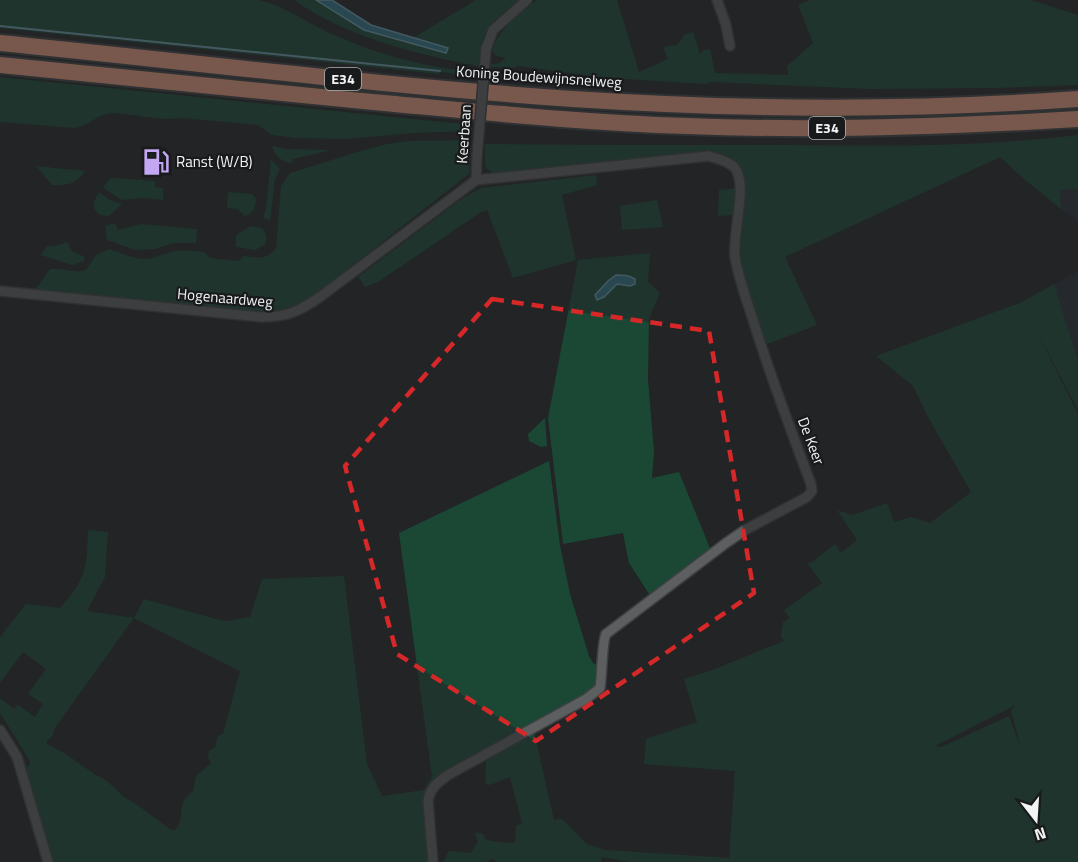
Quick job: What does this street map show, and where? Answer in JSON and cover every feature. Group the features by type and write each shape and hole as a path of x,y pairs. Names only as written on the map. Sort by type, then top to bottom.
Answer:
{"highway":[{"name":"Koning Boudewijnsnelweg","path":"0,43 451,89 608,100 686,104 879,107 1078,99"},
{"name":"E34","path":"0,65 573,120 662,125 875,128 1078,120"}],"street":[{"name":"Keerbaan","path":"476,180 486,49 493,30 527,0"},
{"path":"717,0 726,25 730,46"},
{"name":"De Keer","path":"433,862 428,802 430,792 438,783 586,699 600,688 606,634 726,543 755,524 807,497 812,491 769,372 738,274 734,242 741,180 733,166 709,156 476,180"},
{"name":"Hogenaardweg","path":"0,291 261,317 281,317 299,311 320,297 476,180"},
{"path":"0,730 17,757 48,862"}],"highlighted area":[{"path":"492,299 709,331 754,593 536,741 397,654 345,466"}],"shaded area":[{"path":"1078,189 1078,221 1061,209 1059,190"},
{"path":"1078,271 1078,360 1054,284"}],"green space":[{"path":"0,0 259,0 280,7 329,33 389,56 442,68 478,73 477,79 441,72 439,74 0,28"},
{"path":"294,0 316,0 378,35 445,53 448,48 413,38 476,0 519,0 489,27 482,42 478,66 407,50 358,34 314,13"},
{"path":"537,0 617,0 639,72 668,59 663,47 677,45 685,34 693,32 700,54 710,49 715,73 788,75 787,66 813,43 798,5 810,0 1031,0 1078,15 1078,85 870,89 710,82 706,84 608,78 517,66 515,68 491,67 491,64 499,63 506,58 496,56 492,51 499,35 510,22"},
{"path":"0,77 472,125 472,131 412,133 347,139 296,138 272,135 258,125 114,113 103,115 74,128 0,122"},
{"path":"1078,135 1078,189 1060,190 1061,209 1000,157 785,257 817,325 765,345 740,265 737,238 745,184 742,170 732,160 711,151 494,174 485,167 485,144 969,144"},
{"path":"471,140 469,174 308,300 278,313 35,290 50,269 86,270 96,255 109,249 146,259 175,251 204,252 210,258 239,261 244,256 258,258 269,255 276,248 281,186 290,173 387,144 408,141"},
{"path":"272,146 287,149 332,150 293,159 292,163 279,158"},
{"path":"271,159 280,169 275,179 270,221 263,217 266,209"},
{"path":"36,166 85,171 79,179 71,183 52,185"},
{"path":"596,175 597,185 562,195 576,260 513,278 487,210 378,282 365,287 358,277 463,198 481,188"},
{"path":"109,179 155,181 155,187 163,188 163,200 143,198 122,200 103,188"},
{"path":"738,188 734,215 718,216 719,190"},
{"path":"99,192 110,200 122,204 109,216 96,212 94,205"},
{"path":"228,192 251,194 256,198 252,212 245,216 237,209 227,208"},
{"path":"657,200 663,227 622,230 620,206"},
{"path":"115,223 118,230 140,224 197,229 196,243 174,243 155,249 135,250 107,240 105,226"},
{"path":"251,226 264,230 265,245 255,250 236,247 236,235"},
{"path":"67,242 72,251 85,257 84,261 72,265 41,255 47,246"},
{"path":"650,253 648,282 660,293 649,319 648,379 654,452 652,478 679,472 712,553 653,600 629,563 623,533 563,544 548,418 578,260"},
{"path":"1054,284 1078,360 1078,410 1036,330 1078,414 1078,862 630,862 601,857 601,862 496,862 492,859 486,862 443,862 449,851 471,853 478,842 475,832 483,834 486,840 515,842 516,826 522,823 510,777 490,785 485,783 486,759 534,732 554,820 562,819 587,844 606,850 729,858 735,771 644,764 646,739 697,722 684,679 784,641 781,637 783,622 790,618 784,610 822,583 807,563 812,562 835,544 841,553 857,540 837,510 852,515 887,503 894,522 911,517 930,523 971,492 913,386 876,356 1022,302","holes":["1015,704 1011,711 1021,748 1009,716 941,747 935,746"]},
{"path":"545,418 547,446 541,447 529,441 528,434"},
{"path":"549,461 560,545 570,594 589,656 593,663 601,668 599,681 592,691 430,786 430,862 47,862 28,777 13,741 28,768 30,761 0,713 0,698 14,709 18,705 35,717 43,704 28,694 46,669 23,652 0,683 0,637 26,604 60,608 69,598 80,581 86,564 88,530 108,532 105,577 87,611 134,618 144,599 228,621 250,617 262,579 344,576 367,764 382,796 424,790 432,777 399,533","holes":["134,618 240,671 223,734 218,736 215,747 209,751 208,757 211,763 196,776 193,791 184,801 180,820 175,830 171,830 125,798 106,780 47,744 54,729"]}],"water":[{"path":"316,0 332,0 371,25 448,48 446,53 364,30"},
{"path":"616,275 633,278 635,284 630,286 617,284 604,297 597,300 595,295"}],"waterway":[{"path":"0,26 440,71"}],"place":[{"name":"Ranst (W/B)","path":"156,162"}]}
